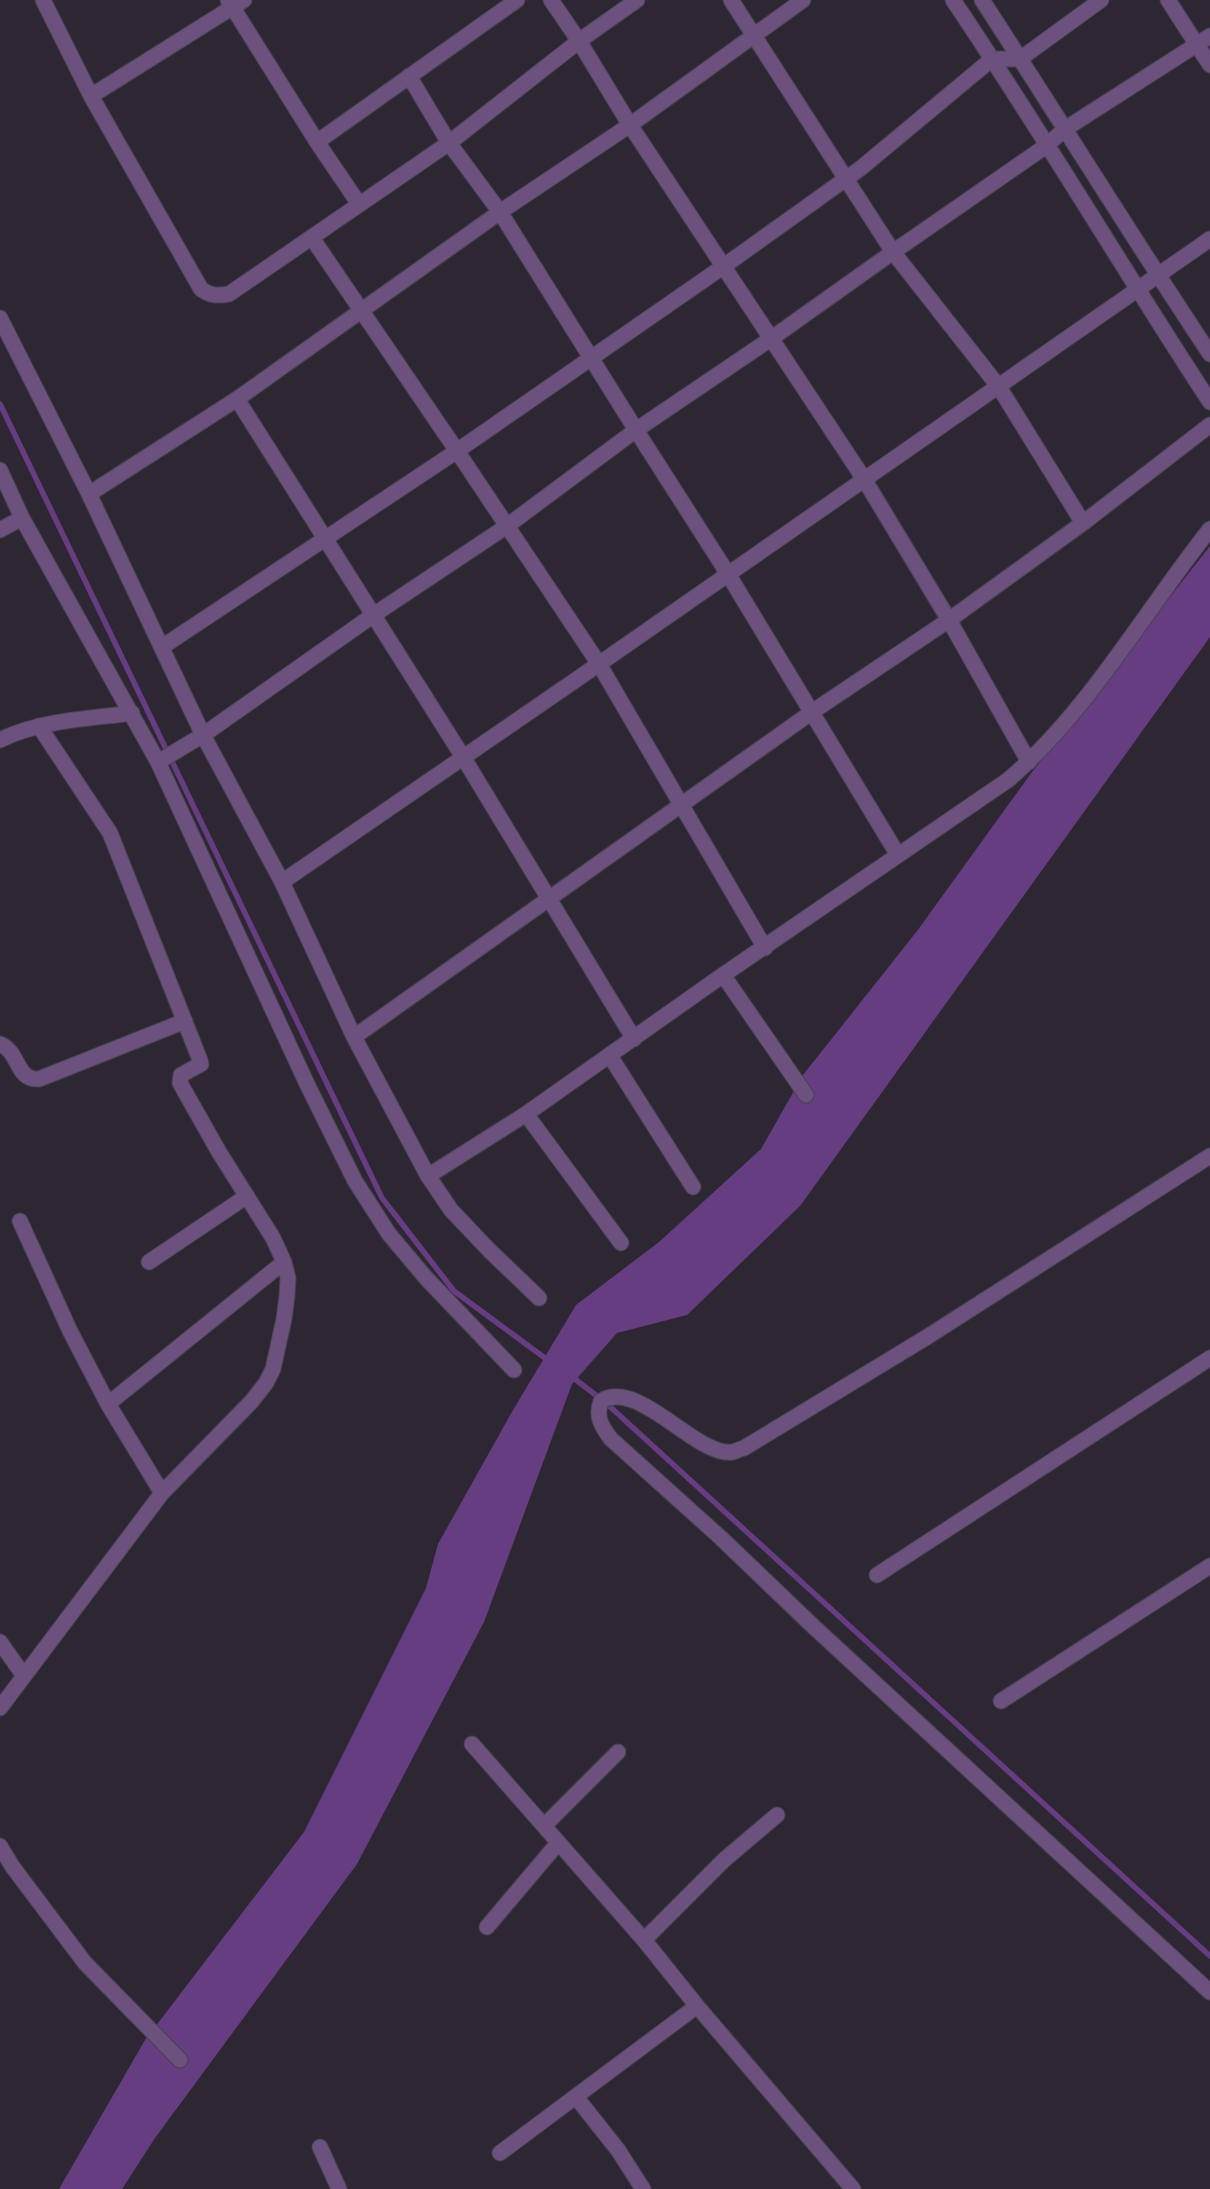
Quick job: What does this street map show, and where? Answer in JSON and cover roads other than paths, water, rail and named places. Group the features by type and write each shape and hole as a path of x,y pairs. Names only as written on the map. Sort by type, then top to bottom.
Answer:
{"street":[{"path":"43,0 91,96 201,289 209,294 220,296 229,294 449,143 579,41 637,0"},
{"path":"316,142 517,0"},
{"path":"551,0 579,41 630,124 864,479 949,620 1029,762"},
{"path":"731,0 893,252 999,387 1083,523"},
{"path":"89,494 237,399 500,212 630,124 803,0"},
{"path":"952,0 992,59 1136,290 1210,402"},
{"path":"982,0 1065,129 1102,191 1210,354"},
{"path":"162,647 457,451 590,357 724,266 845,179 992,59 1020,58 1101,0"},
{"path":"1168,0 1210,65"},
{"path":"91,96 235,3 316,142 359,204"},
{"path":"161,760 203,735 372,616 507,526 636,430 772,338 1046,146 1065,129 1210,36"},
{"path":"409,76 449,143 500,212 728,574 898,855"},
{"path":"312,238 599,664 765,948"},
{"path":"282,882 1210,239"},
{"path":"0,318 89,494 203,735 282,882 354,1037 428,1176 451,1210 539,1298"},
{"path":"237,399 462,757 634,1039"},
{"path":"354,1037 812,712 949,620 1083,523 1210,425"},
{"path":"0,470 22,518 132,713 161,760 307,1084 365,1198 388,1234 426,1278 514,1370"},
{"path":"0,530 22,518"},
{"path":"428,1176 526,1114 723,975 1008,780 1029,762 1055,734 1115,658 1210,528"},
{"path":"0,740 14,733 39,726 132,713"},
{"path":"0,1708 162,1493 228,1427 266,1383 273,1368 284,1319 288,1278 284,1262 273,1238 219,1152 180,1083 181,1076 201,1064 110,833 39,726"},
{"path":"723,975 806,1096"},
{"path":"0,1044 7,1046 25,1076 30,1079 39,1079 185,1021"},
{"path":"610,1056 693,1187"},
{"path":"526,1114 622,1243"},
{"path":"1210,1156 927,1337 744,1448 731,1452 709,1446 647,1407 626,1398 605,1398 598,1414 600,1424 611,1439 721,1538 815,1628 1210,1992"},
{"path":"149,1262 246,1196"},
{"path":"20,1221 70,1331 108,1404 162,1493"},
{"path":"108,1404 284,1262"},
{"path":"877,1575 1210,1358"},
{"path":"1001,1701 1210,1566"},
{"path":"0,1642 24,1676"},
{"path":"472,1744 644,1940 697,2006 853,2189"},
{"path":"544,1826 618,1752"},
{"path":"644,1940 724,1860 777,1815"},
{"path":"487,1927 558,1843"},
{"path":"0,1846 12,1866 85,1963 180,2060"},
{"path":"500,2153 697,2006"},
{"path":"576,2097 618,2150 643,2189"},
{"path":"320,2147 339,2189"}],"waterway":[{"path":"0,404 382,1198 454,1291 549,1361"},
{"path":"571,1376 606,1403 1210,1956"}]}
